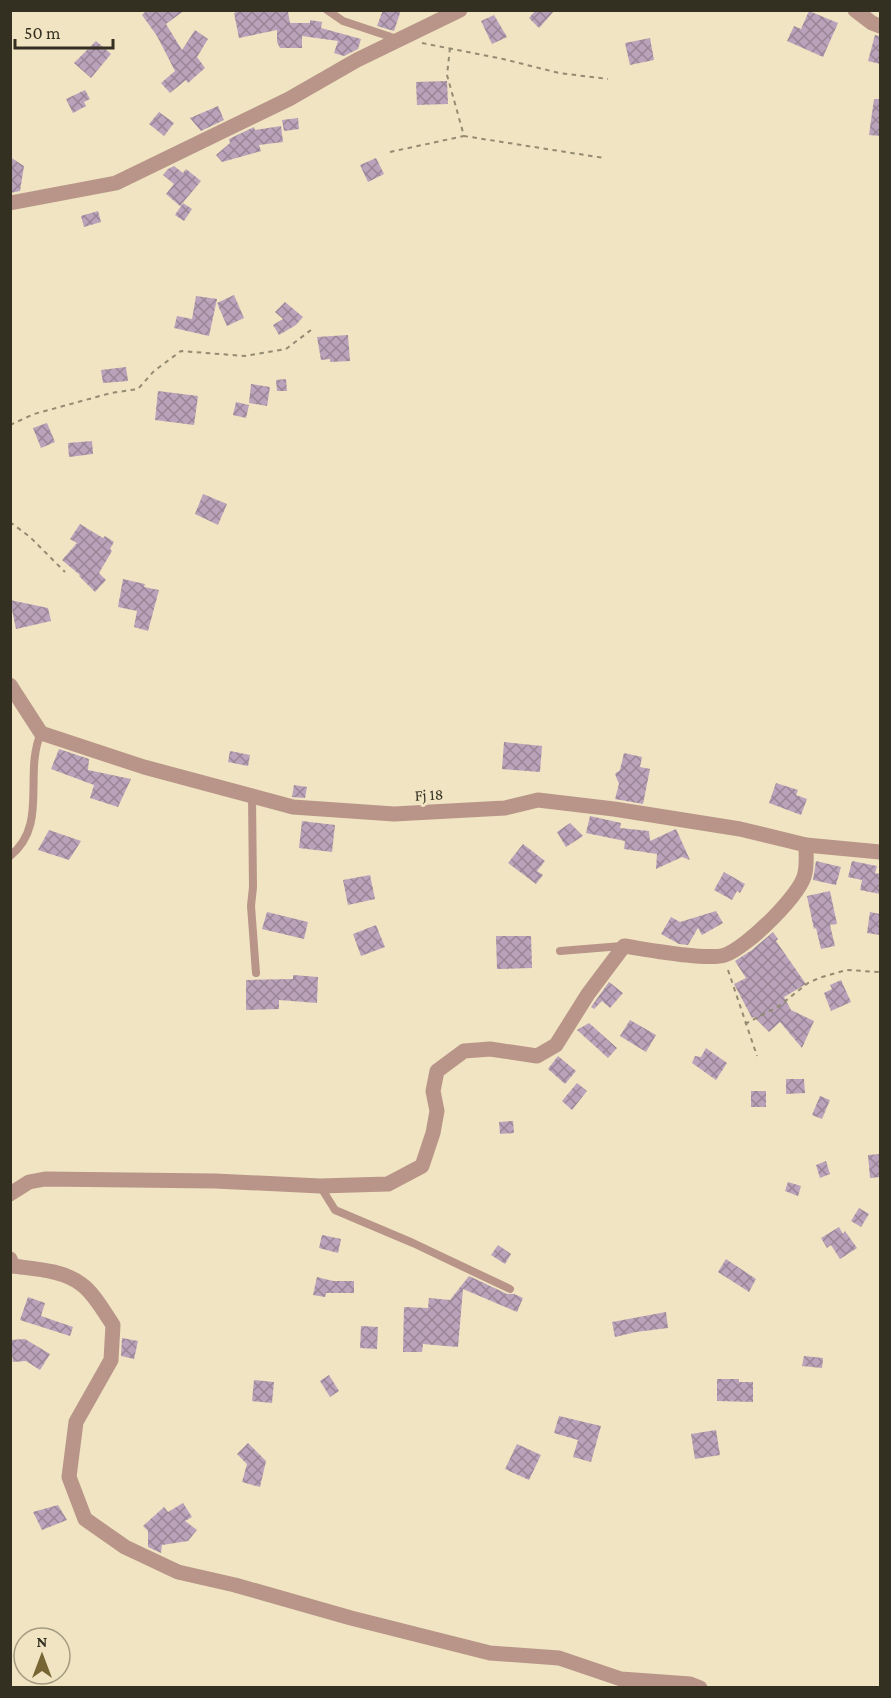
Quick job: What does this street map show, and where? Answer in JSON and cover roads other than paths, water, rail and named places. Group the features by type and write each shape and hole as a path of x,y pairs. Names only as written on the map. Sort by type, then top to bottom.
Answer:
{"street":[{"path":"10,203 116,183 289,99 357,60 460,10"},
{"path":"855,10 880,26"},
{"path":"10,685 41,733"},
{"name":"Fj 18","path":"41,733 144,767 294,807 393,814 505,808 538,800 614,809 740,829 806,845 880,852"},
{"path":"10,1194 29,1182 45,1179 205,1181 320,1186 388,1184 422,1166 433,1133 437,1111 433,1091 437,1071 464,1051 490,1049 537,1056 556,1045 588,994 624,946 688,955 724,956 742,946 785,906 805,875 806,845"},
{"path":"11,1265 40,1269 70,1277 83,1285 113,1325 111,1360 76,1422 69,1477 85,1519 125,1547 178,1572 490,1653 559,1658 621,1679 690,1684 700,1688"}],"lane":[{"path":"327,10 343,21 402,40"},
{"path":"10,856 29,834 33,807 35,748 41,733"},
{"path":"252,796 253,887 251,906 256,973"},
{"path":"560,951 624,946"},
{"path":"320,1186 335,1210 413,1243 510,1289"}]}
